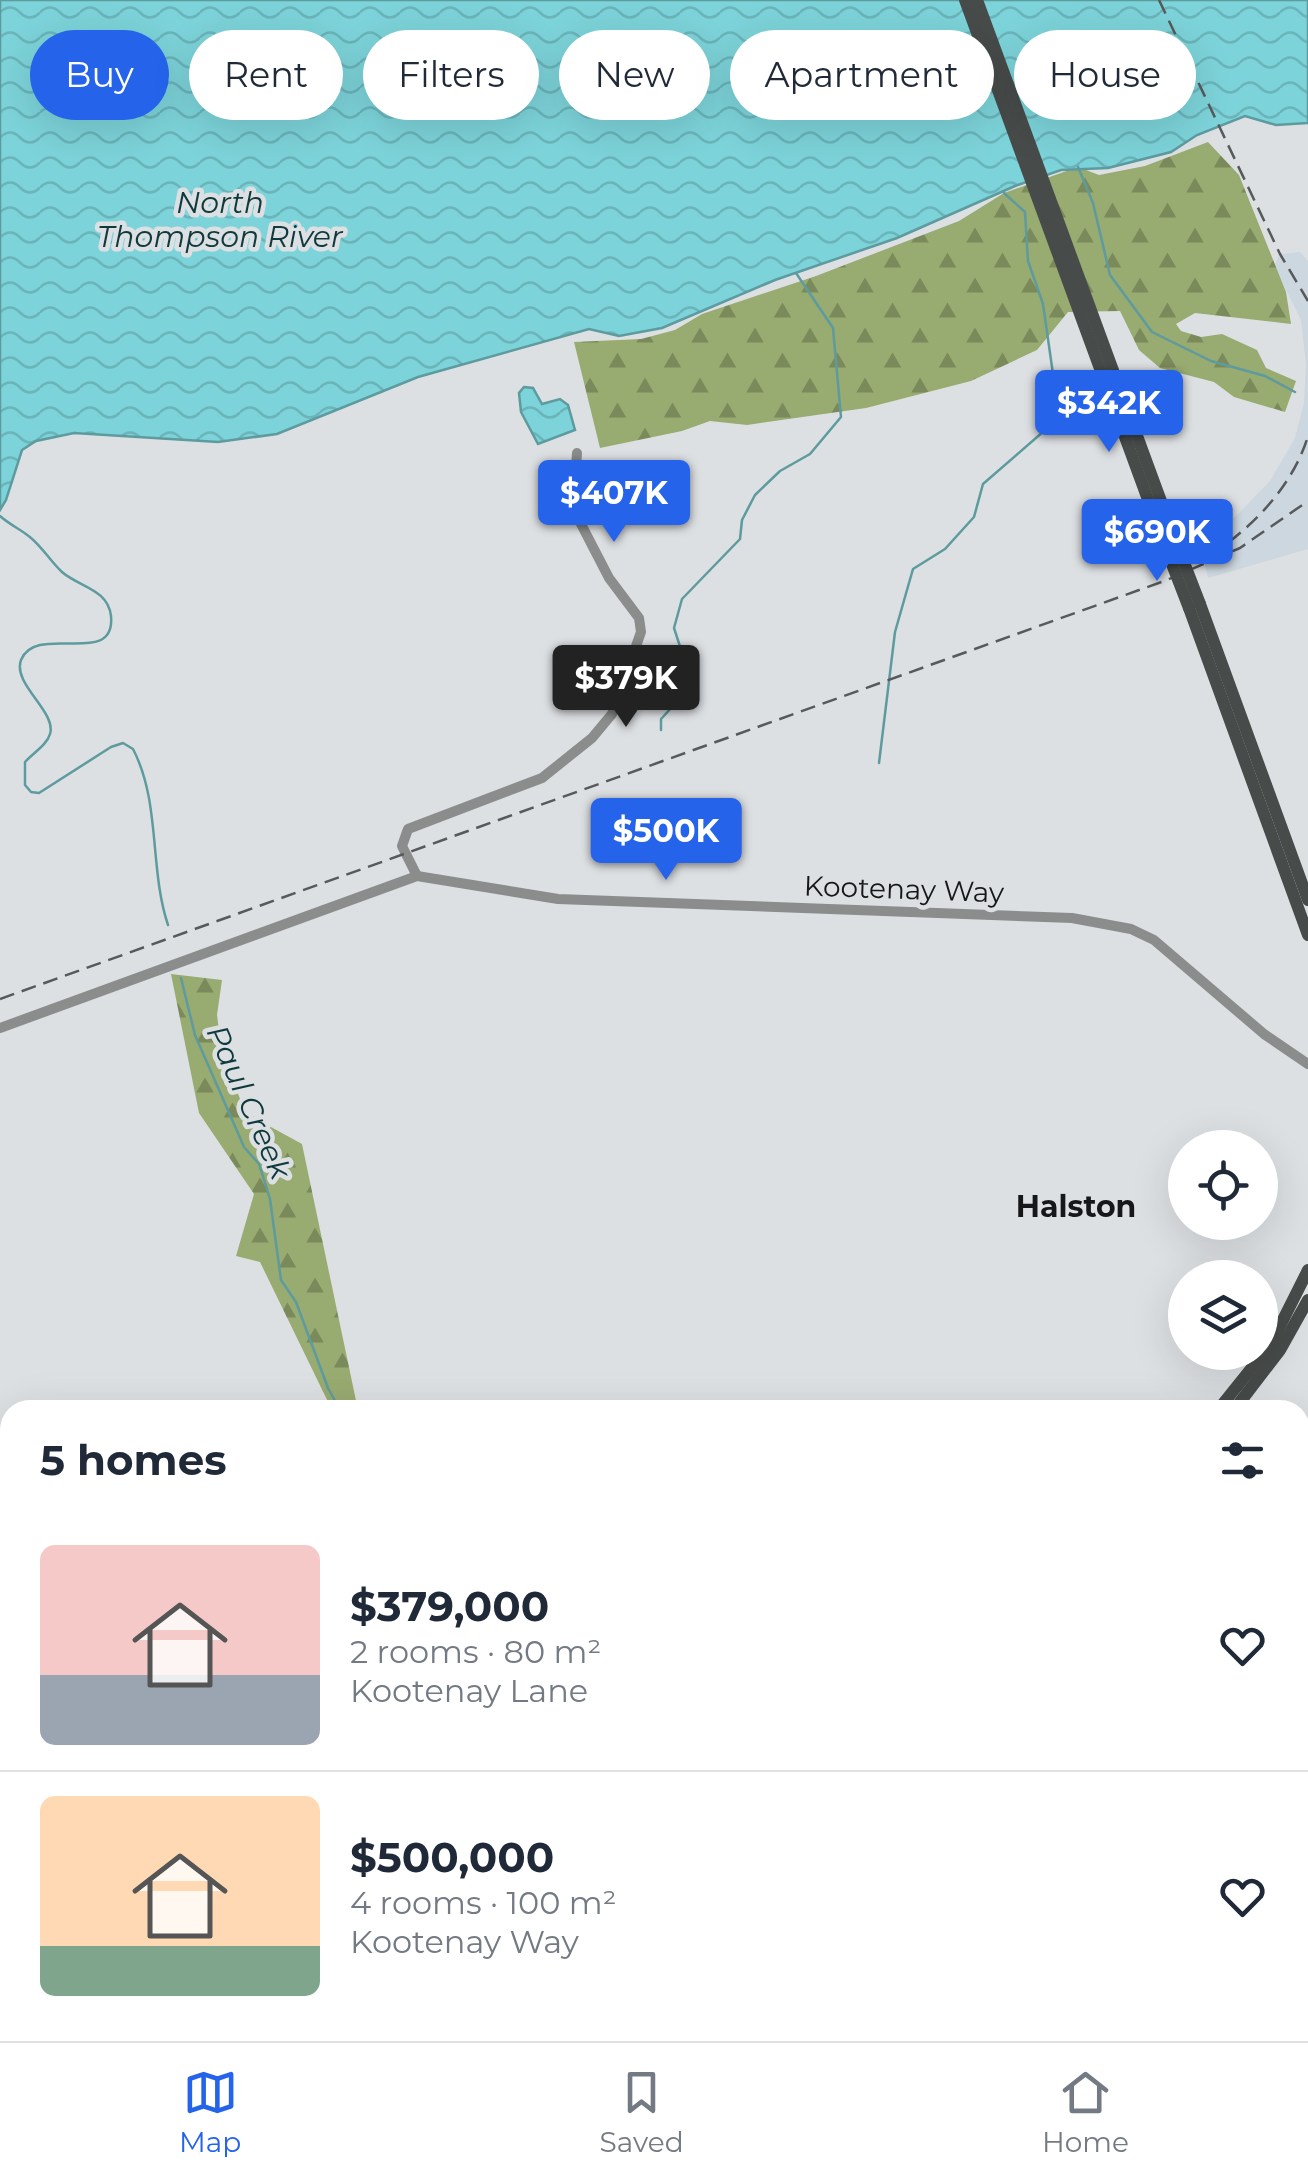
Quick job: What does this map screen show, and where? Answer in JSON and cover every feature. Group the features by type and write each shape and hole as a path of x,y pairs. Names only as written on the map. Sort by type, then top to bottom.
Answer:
{"main road":[{"path":"965,0 1099,347"},
{"path":"977,0 1171,544 1308,900"},
{"path":"1194,606 1308,935"},
{"path":"1226,1400 1271,1344 1308,1270"},
{"path":"1242,1400 1280,1350 1308,1300"}],"street":[{"path":"418,876 402,846 408,829 542,778 604,727 618,701 641,632 636,610 610,578 581,524 574,499 577,453"},
{"name":"Kootenay Way","path":"0,1028 418,876 558,899 1102,922 1154,940 1264,1034 1308,1064"}],"shaded area":[{"path":"1300,252 1308,261 1308,549 1208,578 1200,545 1270,481 1295,438 1304,403 1306,365 1301,320 1274,266 1280,254"}],"green space":[{"path":"1208,142 1239,175 1286,292 1291,324 1195,313 1176,324 1181,331 1201,337 1222,334 1257,350 1266,368 1296,381 1285,412 1234,397 1214,382 1160,368 1139,350 1120,311 1068,312 1037,350 971,381 866,408 747,425 710,421 682,431 600,448 574,342 641,339 675,330 702,314 816,276 959,221 1004,193 1078,167 1099,175 1145,166"},
{"path":"171,974 222,980 217,1015 222,1053 244,1109 302,1144 356,1400 327,1400 260,1262 236,1256 254,1194 199,1113"}],"water":[{"name":"North Thompson River","path":"0,0 1308,0 1308,123 1276,125 1245,116 1197,135 1171,152 1108,168 1061,170 897,238 775,280 662,328 619,336 589,329 418,377 277,434 218,442 74,433 36,441 22,450 0,510"},
{"path":"524,387 533,388 542,404 560,399 568,405 575,430 538,444 521,412 519,393"}],"waterway":[{"path":"1078,167 1093,203 1110,275 1152,332 1211,361 1265,376 1295,392"},
{"path":"879,763 895,632 913,569 945,549 974,517 983,484 1052,424 1055,388 1043,304 1028,261 1025,212 1004,193"},
{"path":"661,730 661,719 685,693 686,665 674,628 682,599 740,539 742,520 755,495 780,471 810,454 841,417 833,328 796,273"},
{"name":"Paul Creek","path":"0,516 31,538 62,572 99,594 111,616 109,632 101,640 42,645 29,649 21,660 23,679 50,725 46,742 25,762 25,785 31,792 39,793 111,747 123,743 133,749 148,791 158,881 168,925"},
{"name":"Paul Creek","path":"181,978 195,1035 244,1147 259,1164 270,1199 281,1280 296,1302 335,1400"}],"railway":[{"path":"1159,0 1280,254 1308,301"},
{"path":"1229,542 1277,495 1308,436"},
{"path":"0,999 1167,580 1240,548 1308,501"}],"district":[{"name":"Halston","path":"1076,1206"}]}
